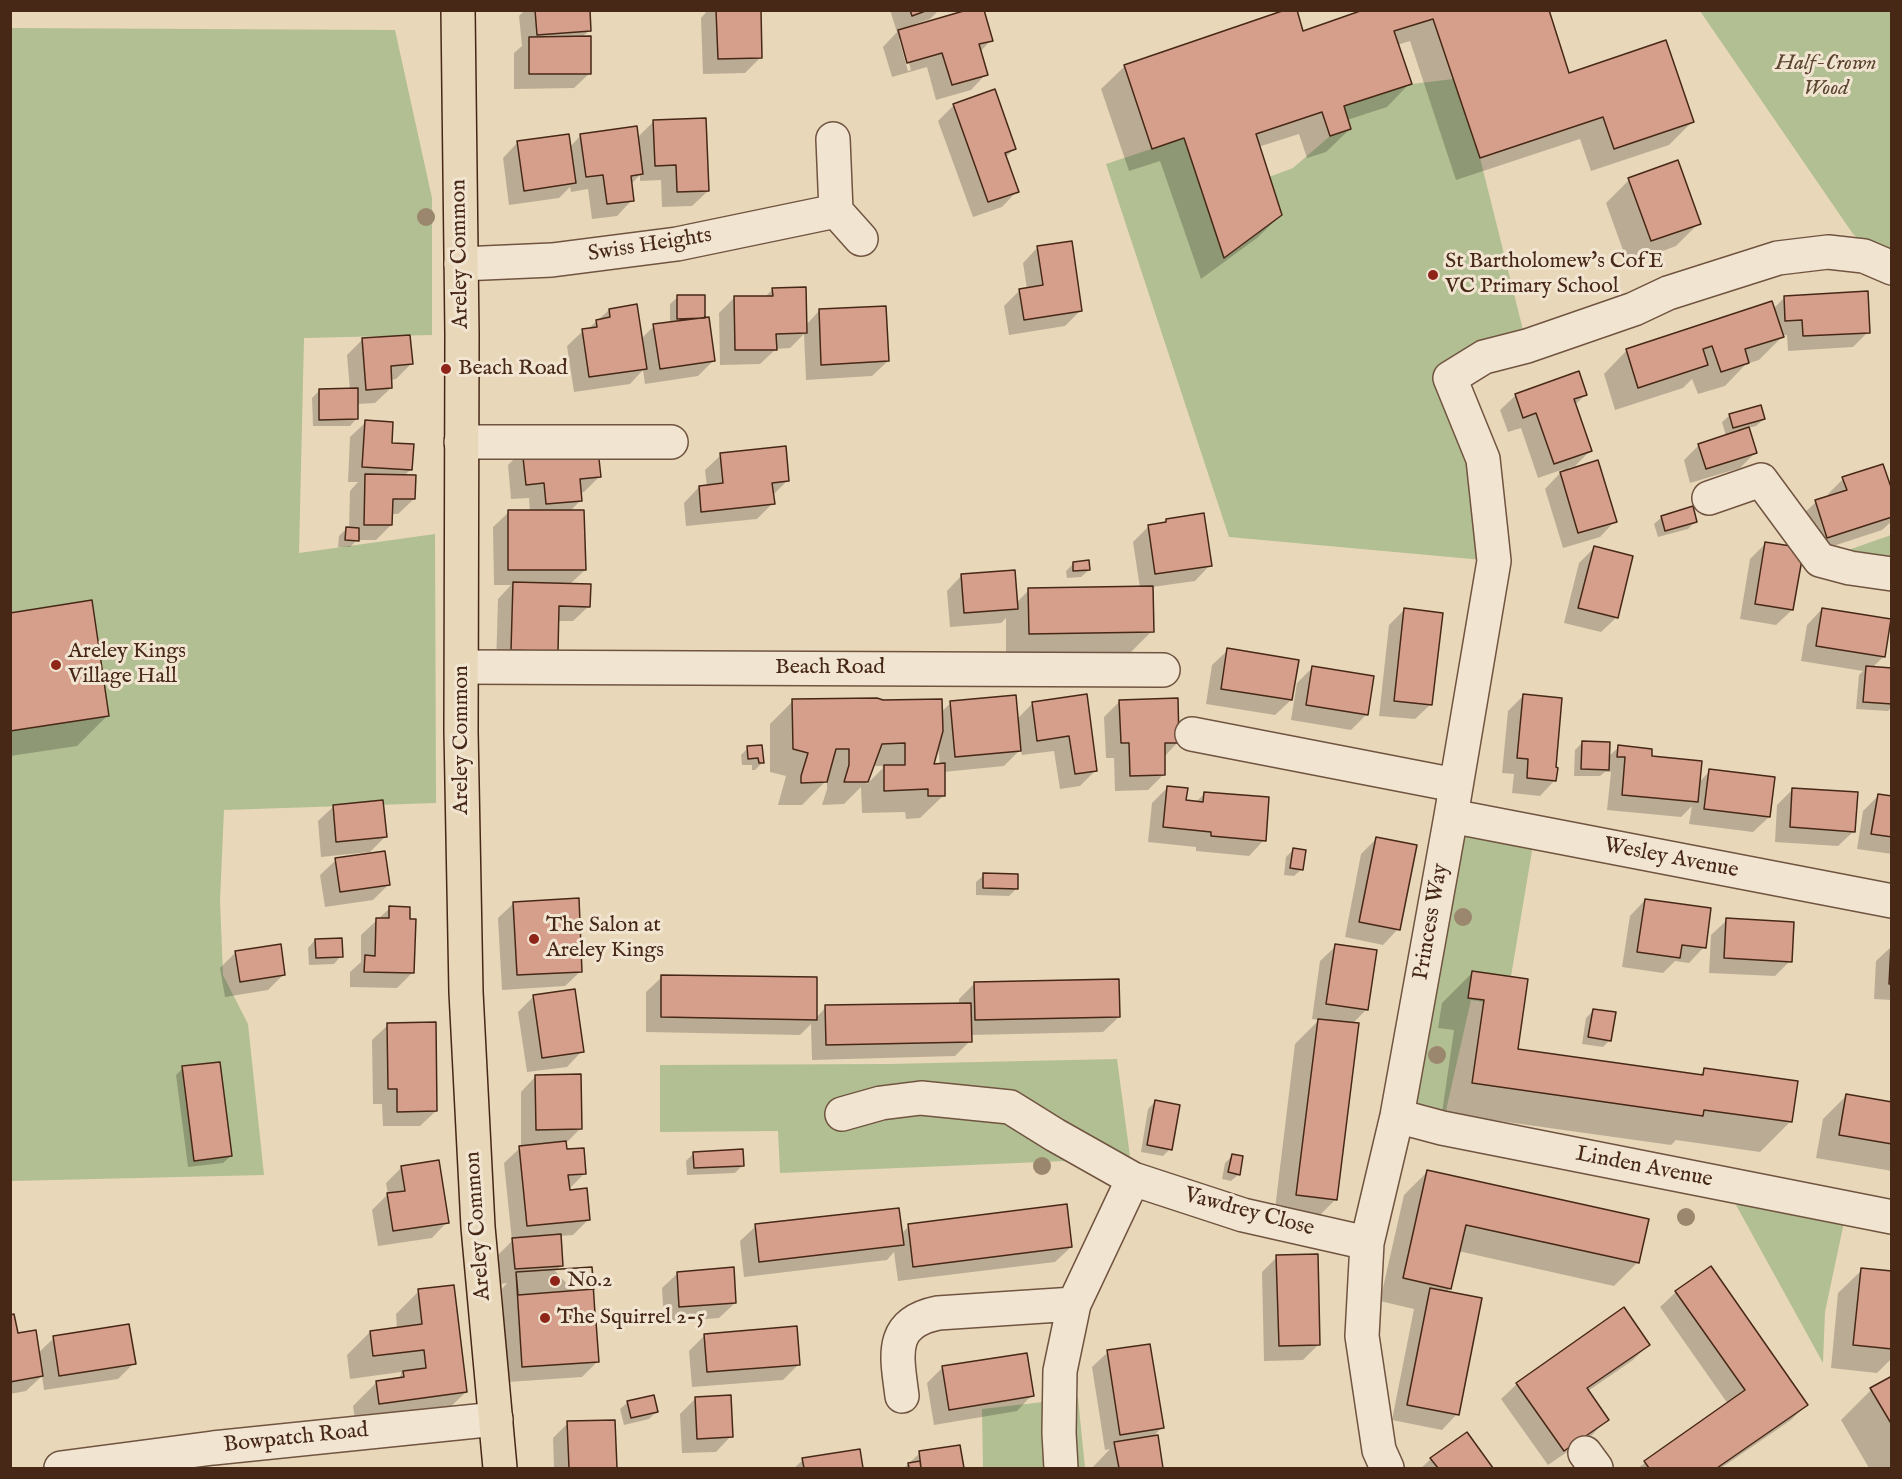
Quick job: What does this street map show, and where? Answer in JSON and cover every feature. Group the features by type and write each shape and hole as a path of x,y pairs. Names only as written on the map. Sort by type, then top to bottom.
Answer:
{"main road":[{"name":"Areley Common","path":"458,10 462,798 467,1033 478,1227 500,1468"}],"street":[{"path":"832,139 836,211 861,239"},
{"name":"Swiss Heights","path":"461,264 552,260 677,244 836,211"},
{"name":"Princess Way","path":"1387,1468 1379,1450 1362,1336 1366,1243 1397,1116 1494,561 1483,459 1450,378 1484,357 1527,346 1634,309 1668,293 1778,258 1828,252 1864,256 1892,268"},
{"path":"461,442 671,442"},
{"path":"1709,498 1761,480 1820,560 1850,568 1892,574"},
{"name":"Beach Road","path":"462,667 1163,669"},
{"name":"Wesley Avenue","path":"1192,734 1453,801 1892,902"},
{"name":"Vawdrey Close","path":"842,1114 881,1103 921,1098 1010,1107 1054,1135 1133,1179 1243,1215 1366,1243"},
{"name":"Linden Avenue","path":"1397,1116 1466,1133 1892,1217"},
{"path":"1061,1468 1060,1371 1074,1304 1133,1179"},
{"path":"903,1396 898,1366 899,1343 908,1325 923,1316 938,1313 1074,1304"},
{"name":"Bowpatch Road","path":"61,1468 213,1448 496,1419"}],"green space":[{"name":"Half-Crown Wood","path":"1700,11 1891,11 1891,268 1853,234"},
{"path":"10,28 395,30 432,198 432,335 304,338 299,553 435,534 436,803 224,810 220,901 223,975 248,1024 264,1175 11,1181"},
{"path":"1453,79 1480,158 1527,346 1450,378 1494,561 1229,537 1106,164 1184,138 1224,257 1282,215 1269,177 1293,168 1330,136 1351,129 1344,106 1412,84"},
{"path":"1891,535 1891,574 1820,560"},
{"path":"1451,816 1535,833 1506,1006 1471,1000 1442,1128 1397,1116"},
{"path":"1117,1059 1133,1179 1065,1161 780,1173 778,1131 660,1132 660,1065 888,1064"},
{"path":"1725,1185 1847,1208 1825,1312 1823,1363"},
{"path":"1078,1398 1085,1468 983,1468 982,1409"}],"building":[{"path":"535,10 590,10 591,31 537,35"},
{"path":"716,10 761,10 762,58 718,59"},
{"path":"910,10 928,10 912,16"},
{"path":"967,10 984,10 993,41 979,44 988,75 952,85 942,53 907,63 898,30"},
{"path":"1285,10 1297,10 1303,31 1363,10 1549,10 1569,73 1666,40 1694,122 1614,149 1603,117 1480,158 1433,19 1394,31 1412,84 1344,106 1351,129 1330,136 1322,112 1256,134 1282,215 1224,258 1184,138 1152,149 1124,65"},
{"path":"591,36 591,74 529,74 529,37"},
{"path":"995,89 1016,149 1005,153 1019,192 988,202 953,104"},
{"path":"706,118 709,191 677,192 676,165 655,166 653,120"},
{"path":"637,126 643,174 631,176 634,201 607,204 603,175 586,177 580,134"},
{"path":"569,134 576,183 524,191 517,141"},
{"path":"1678,160 1701,224 1651,241 1628,178"},
{"path":"1072,241 1082,311 1024,320 1019,289 1043,285 1037,246"},
{"path":"806,287 807,333 776,334 777,350 735,350 734,296 773,296 772,288"},
{"path":"1868,291 1870,333 1803,336 1802,320 1785,321 1784,296"},
{"path":"677,295 705,295 705,318 677,319"},
{"path":"1772,301 1784,337 1745,349 1749,363 1721,372 1712,346 1703,349 1708,365 1638,388 1626,349"},
{"path":"637,304 647,369 589,377 582,329 597,327 596,320 610,317 609,309"},
{"path":"886,306 889,361 821,365 819,309"},
{"path":"709,317 715,361 660,369 653,324"},
{"path":"410,335 413,364 391,366 392,388 366,390 362,338"},
{"path":"1579,371 1587,395 1574,399 1592,451 1554,464 1536,413 1523,418 1515,394"},
{"path":"358,388 358,419 319,420 319,389"},
{"path":"1761,405 1765,419 1733,428 1729,414"},
{"path":"365,420 393,422 392,443 414,444 412,470 362,467"},
{"path":"1749,427 1757,453 1706,469 1698,444"},
{"path":"597,441 601,477 580,479 582,501 546,504 544,483 526,485 522,448"},
{"path":"786,446 789,481 772,483 775,504 701,512 699,486 723,483 720,453"},
{"path":"1598,460 1617,522 1578,533 1560,472"},
{"path":"1883,464 1892,490 1892,517 1827,538 1815,500 1847,490 1842,477"},
{"path":"365,474 416,475 415,499 393,499 392,525 364,525"},
{"path":"1693,506 1697,522 1665,531 1661,516"},
{"path":"508,510 584,510 586,570 508,570"},
{"path":"1204,513 1212,566 1155,574 1148,525 1166,522 1166,519"},
{"path":"346,527 359,528 359,541 345,540"},
{"path":"1765,542 1804,548 1793,610 1755,604"},
{"path":"1594,546 1633,556 1618,618 1578,608"},
{"path":"1089,560 1090,570 1073,571 1073,562"},
{"path":"1015,570 1018,609 964,613 961,574"},
{"path":"513,582 591,584 590,607 559,606 558,652 511,650"},
{"path":"1153,586 1154,632 1029,634 1028,588"},
{"name":"Areley Kings Village Hall","path":"92,600 109,716 10,731 10,613"},
{"path":"1404,608 1443,613 1432,705 1394,701"},
{"path":"1822,608 1891,619 1885,657 1816,646"},
{"path":"1227,648 1299,660 1292,700 1221,689"},
{"path":"1312,666 1374,676 1368,715 1306,705"},
{"path":"1866,666 1892,668 1892,704 1863,702"},
{"path":"1087,694 1097,771 1075,774 1069,736 1037,741 1032,702"},
{"path":"1523,694 1562,698 1556,781 1527,778 1528,759 1517,758"},
{"path":"1016,695 1021,751 955,757 950,701"},
{"path":"877,698 883,700 942,699 943,731 934,764 945,763 945,796 928,796 928,789 884,791 884,765 905,765 905,743 882,744 868,782 844,782 849,765 849,749 836,749 827,782 801,783 808,753 793,749 792,699"},
{"path":"1178,698 1179,743 1165,743 1165,775 1130,776 1129,743 1121,743 1119,700"},
{"path":"1582,741 1610,742 1609,770 1581,769"},
{"path":"762,745 764,763 759,763 758,758 748,759 747,746"},
{"path":"1618,745 1652,749 1652,756 1702,761 1698,802 1622,795 1625,757 1617,757"},
{"path":"1709,769 1775,777 1770,817 1704,809"},
{"path":"1167,786 1188,788 1186,800 1203,802 1204,792 1269,797 1266,841 1211,836 1211,832 1163,827"},
{"path":"1792,788 1858,792 1855,832 1790,827"},
{"path":"1878,794 1892,796 1892,837 1871,834"},
{"path":"383,800 387,837 336,842 333,805"},
{"path":"1376,837 1417,845 1400,930 1359,922"},
{"path":"1293,848 1306,850 1303,870 1290,868"},
{"path":"385,851 390,885 340,892 335,858"},
{"path":"983,873 1018,874 1018,889 983,888"},
{"path":"579,898 582,972 517,975 513,902"},
{"path":"1645,899 1711,908 1706,948 1682,945 1680,958 1637,952"},
{"path":"389,906 410,907 410,919 416,919 414,973 364,972 365,955 375,956 376,918 389,918"},
{"path":"1726,918 1794,922 1792,962 1724,958"},
{"path":"342,938 343,957 316,958 315,939"},
{"path":"281,944 285,975 240,982 235,951"},
{"path":"1335,944 1377,950 1368,1010 1326,1004"},
{"path":"1891,944 1892,984 1889,984"},
{"path":"1472,971 1528,979 1518,1049 1703,1075 1704,1068 1798,1081 1792,1122 1704,1110 1703,1116 1472,1083 1484,1000 1468,998"},
{"path":"661,975 817,977 817,1020 661,1017"},
{"path":"1119,979 1120,1017 975,1020 974,982"},
{"path":"575,989 584,1052 542,1058 533,995"},
{"path":"971,1003 972,1042 826,1045 825,1005"},
{"path":"1593,1009 1616,1012 1611,1041 1588,1037"},
{"path":"1318,1019 1359,1023 1337,1200 1296,1195"},
{"path":"436,1022 437,1111 397,1112 397,1089 388,1089 387,1023"},
{"path":"220,1062 232,1156 194,1161 182,1066"},
{"path":"581,1074 582,1129 536,1130 535,1075"},
{"path":"1846,1094 1892,1102 1892,1144 1839,1135"},
{"path":"1155,1100 1180,1105 1172,1150 1147,1145"},
{"path":"566,1141 567,1149 584,1148 586,1174 568,1175 570,1190 587,1188 590,1220 527,1226 519,1146"},
{"path":"743,1149 744,1166 694,1168 693,1152"},
{"path":"1232,1154 1243,1156 1240,1175 1228,1172"},
{"path":"439,1160 449,1223 393,1231 387,1193 405,1191 401,1166"},
{"path":"1427,1170 1649,1219 1639,1263 1466,1225 1451,1289 1403,1278"},
{"path":"1067,1204 1072,1247 913,1267 908,1224"},
{"path":"899,1208 904,1245 759,1262 755,1224"},
{"path":"561,1234 563,1266 515,1269 512,1238"},
{"path":"1318,1254 1320,1345 1279,1346 1276,1255"},
{"path":"1711,1266 1808,1405 1717,1468 1649,1468 1644,1461 1745,1390 1675,1291"},
{"name":"The Squirrel 2-5","path":"592,1267 595,1314 570,1315 570,1323 596,1322 599,1362 522,1367 516,1272"},
{"name":"No.2","path":"592,1267 594,1289 518,1295 516,1272"},
{"path":"734,1267 736,1303 679,1307 677,1272"},
{"path":"1861,1268 1892,1271 1892,1349 1853,1345"},
{"path":"454,1285 467,1392 379,1404 376,1381 404,1377 403,1371 426,1368 424,1350 373,1356 370,1331 422,1324 418,1289"},
{"path":"1430,1288 1482,1298 1459,1415 1407,1405"},
{"path":"1624,1307 1650,1345 1587,1388 1609,1420 1564,1451 1516,1383"},
{"path":"14,1314 18,1333 36,1330 43,1376 10,1382 10,1315"},
{"path":"129,1324 136,1364 59,1376 53,1336"},
{"path":"797,1326 800,1365 707,1372 704,1334"},
{"path":"1150,1344 1164,1428 1120,1435 1107,1350"},
{"path":"1027,1353 1034,1396 949,1410 942,1366"},
{"path":"1892,1376 1892,1425 1870,1388"},
{"path":"654,1395 658,1412 631,1418 627,1401"},
{"path":"731,1395 733,1437 697,1439 695,1397"},
{"path":"615,1420 617,1468 569,1468 567,1421"},
{"path":"1467,1432 1493,1468 1438,1468 1430,1458"},
{"path":"1158,1435 1163,1468 1119,1468 1114,1442"},
{"path":"960,1445 964,1468 921,1468 919,1451"},
{"path":"860,1449 863,1468 804,1468 802,1458"},
{"path":"920,1461 921,1468 909,1468 908,1463"}],"place":[{"name":"St Bartholomew's CofE VC Primary School","path":"1433,275"},
{"name":"Beach Road","path":"446,369"},
{"name":"Areley Kings Village Hall","path":"56,665"},
{"name":"The Salon at Areley Kings","path":"534,939"},
{"name":"No.2","path":"555,1281"},
{"name":"The Squirrel 2-5","path":"545,1318"}]}
